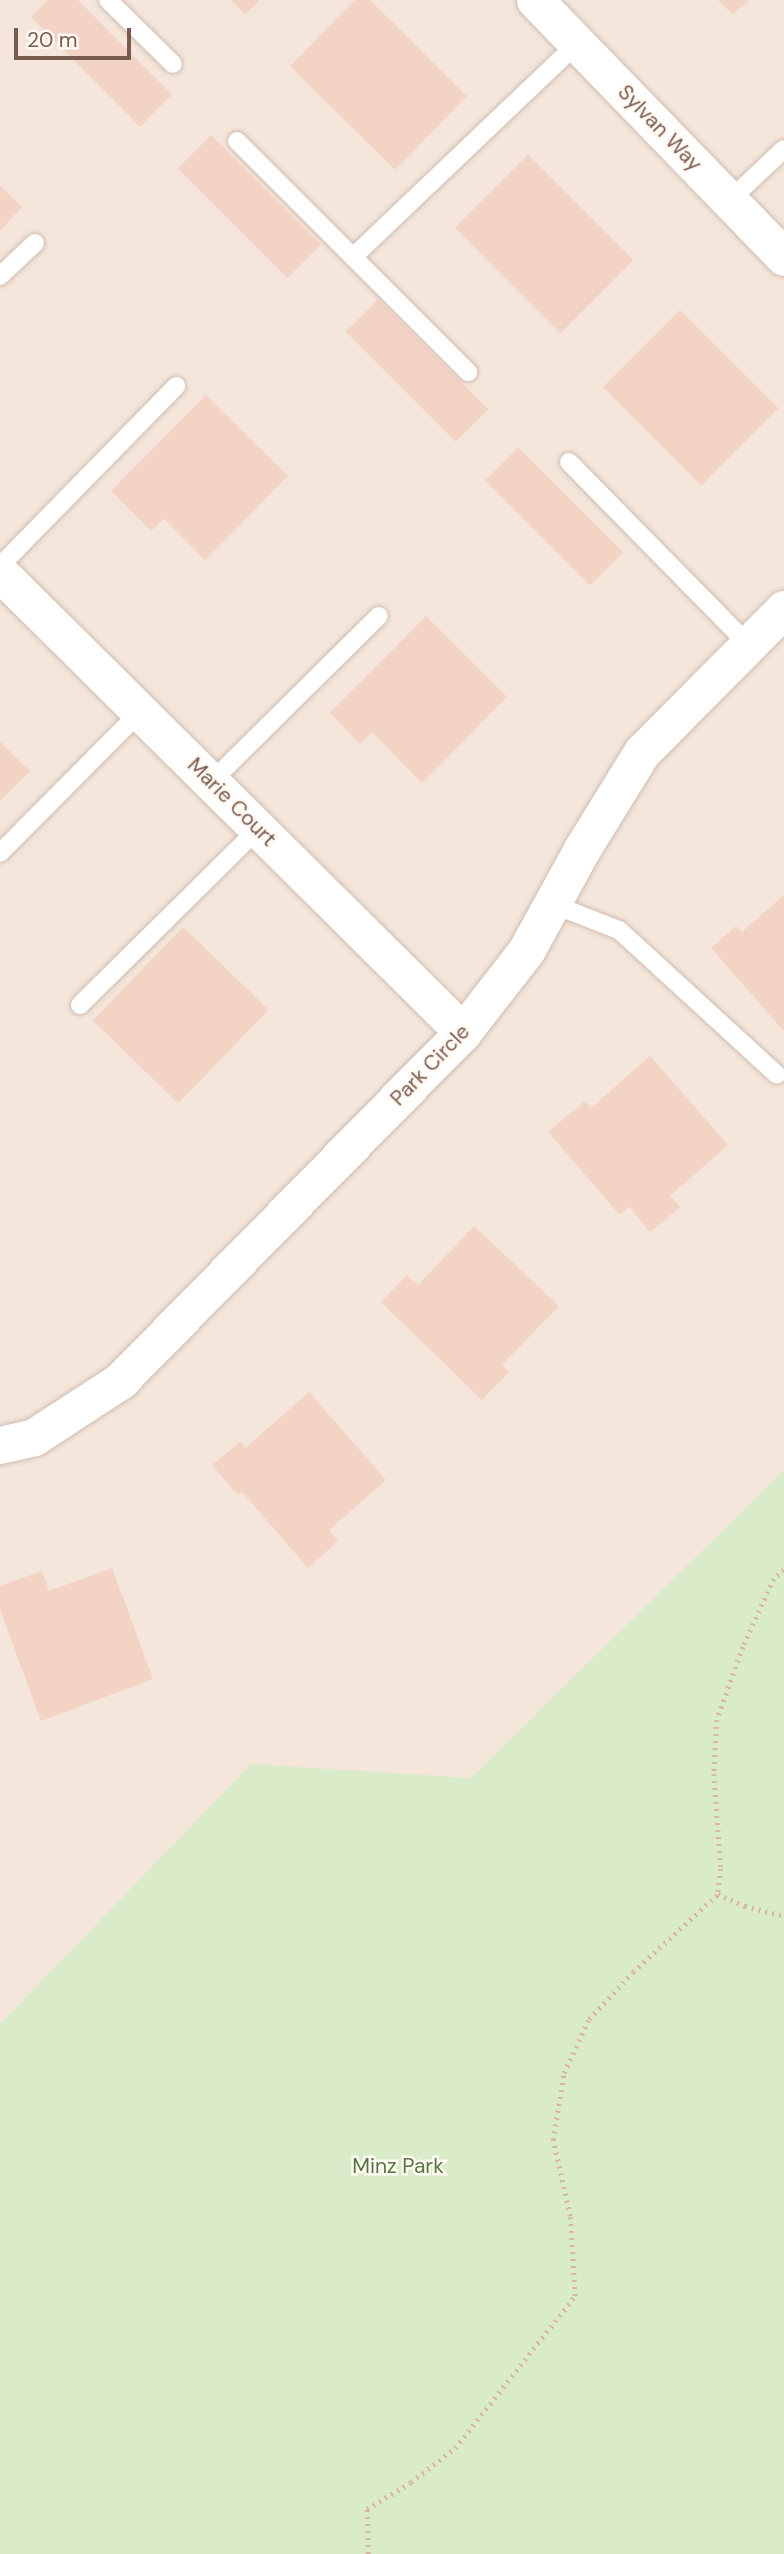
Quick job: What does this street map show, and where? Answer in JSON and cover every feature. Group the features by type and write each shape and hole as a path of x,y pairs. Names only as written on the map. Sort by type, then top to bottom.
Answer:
{"street":[{"name":"Sylvan Way","path":"535,0 784,257"},
{"name":"Marie Court","path":"0,573 463,1032"},
{"name":"Park Circle","path":"0,1445 34,1437 120,1381 463,1032 526,951 642,752 784,609"}],"lane":[{"path":"108,0 173,64"},
{"path":"353,257 578,43"},
{"path":"237,141 468,372"},
{"path":"730,200 784,149"},
{"path":"0,276 36,243"},
{"path":"0,566 176,386"},
{"path":"569,462 749,645"},
{"path":"211,782 379,616"},
{"path":"0,853 140,712"},
{"path":"80,1005 258,829"},
{"path":"552,904 620,930 778,1075"}],"path":[{"path":"368,2554 367,2509 411,2482 455,2448 575,2296 570,2216 553,2140 564,2073 589,2019 633,1972 718,1894 720,1869 714,1774 717,1720 743,1647 774,1579 784,1570"},
{"path":"718,1894 745,1906 784,1916"}],"shaded area":[{"path":"0,0 784,0 784,1470 471,1779 251,1765 0,2024"}],"green space":[{"name":"Minz Park","path":"784,1470 784,2554 0,2554 0,2024 251,1764 471,1778"}],"building":[{"path":"48,0 78,0 172,95 140,127 31,17"},
{"path":"231,0 260,0 245,15"},
{"path":"355,0 370,0 467,96 395,170 290,66"},
{"path":"718,0 749,0 733,15"},
{"path":"211,135 321,245 287,278 178,168"},
{"path":"528,155 633,260 561,333 455,228"},
{"path":"0,186 22,207 0,231"},
{"path":"378,299 488,409 456,442 345,332"},
{"path":"680,310 778,408 701,485 603,387"},
{"path":"206,395 288,476 205,560 164,519 151,531 111,491"},
{"path":"518,447 623,552 590,586 485,480"},
{"path":"426,616 507,697 422,783 372,732 360,744 330,713"},
{"path":"0,741 30,771 0,801"},
{"path":"784,895 784,1031 711,948 736,926 742,932"},
{"path":"183,927 269,1010 178,1103 93,1021"},
{"path":"650,1056 728,1145 670,1196 680,1207 650,1232 629,1207 620,1215 548,1132 585,1101 591,1108"},
{"path":"474,1226 559,1306 502,1365 509,1372 482,1400 381,1302 407,1275 418,1285"},
{"path":"309,1392 386,1480 329,1530 338,1541 308,1568 242,1492 238,1495 212,1465 240,1442 245,1448"},
{"path":"112,1568 153,1679 41,1721 0,1609 0,1586 42,1571 49,1591"}]}
